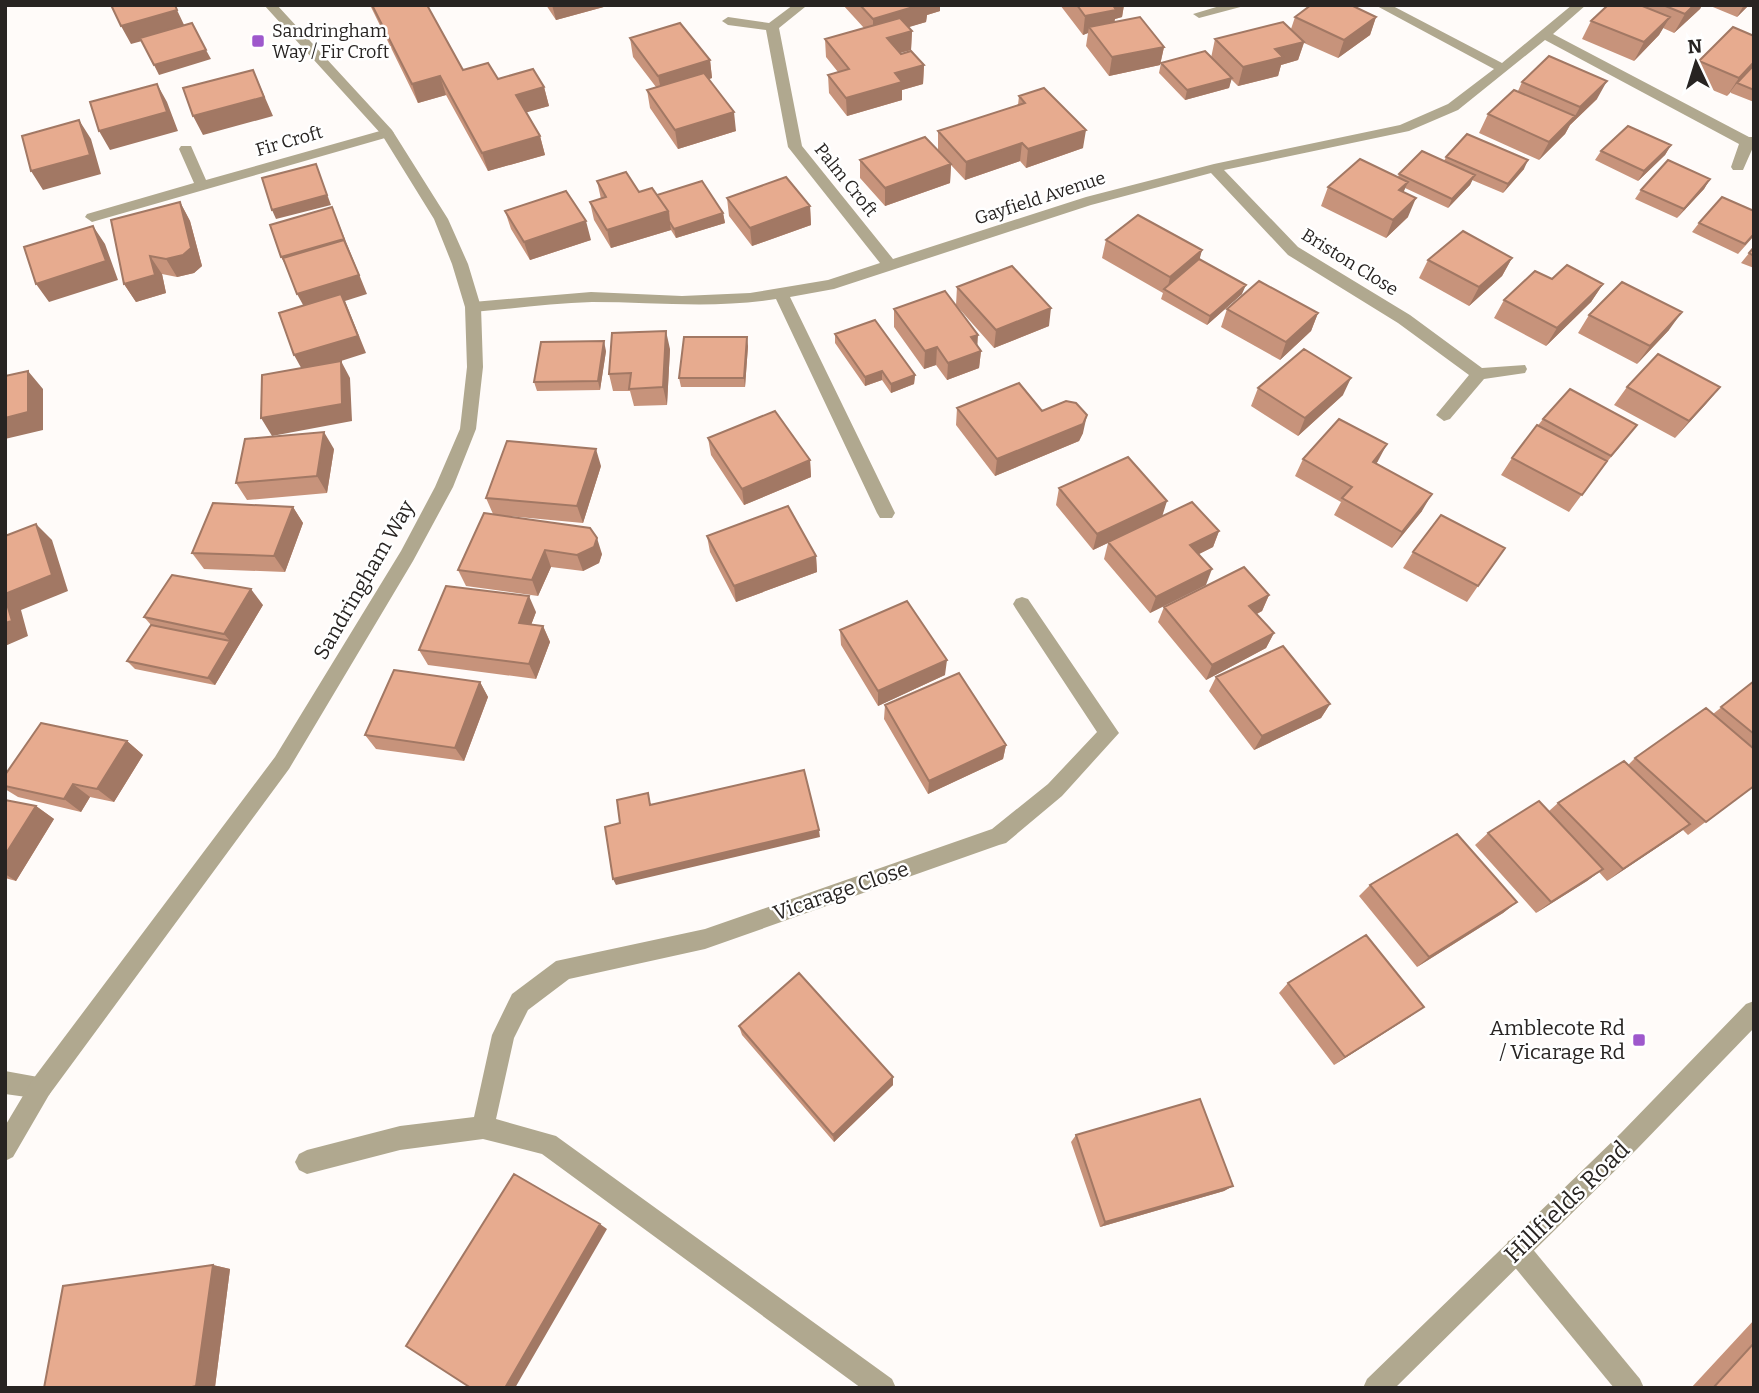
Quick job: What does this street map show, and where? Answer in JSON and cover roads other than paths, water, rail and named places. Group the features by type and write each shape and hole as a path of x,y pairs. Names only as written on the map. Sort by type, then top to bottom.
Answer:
{"street":[{"name":"Sandringham Way","path":"5,1149 41,1087 282,763 407,556 444,487 468,429 475,367 473,307 460,264 440,219 387,132 270,5"},
{"path":"1199,14 1242,5"},
{"path":"1381,5 1503,69"},
{"name":"Gayfield Avenue","path":"473,307 591,298 682,301 782,295 829,285 1086,202 1214,168 1404,128 1453,107 1580,5"},
{"path":"729,21 772,27 800,6"},
{"name":"Palm Croft","path":"772,27 795,147 891,266"},
{"path":"1543,34 1750,142 1738,167"},
{"name":"Fir Croft","path":"92,217 387,132"},
{"path":"186,149 202,186"},
{"name":"Briston Close","path":"1214,168 1293,251 1404,319 1479,374"},
{"path":"782,295 886,513"},
{"path":"1444,415 1479,374 1519,369"},
{"name":"Vicarage Close","path":"483,1127 503,1035 520,1002 564,969 705,939 999,836 1055,790 1110,733 1022,604"},
{"name":"Hillfields Road","path":"1376,1388 1629,1141 1754,1012"},
{"path":"5,1082 41,1087"},
{"path":"307,1161 400,1138 483,1127 548,1144 883,1388"},
{"path":"1517,1250 1631,1388"}],"place":[{"name":"Sandringham Way / Fir Croft","path":"258,41"},
{"name":"Amblecote Rd / Vicarage Rd","path":"1639,1040"}]}
